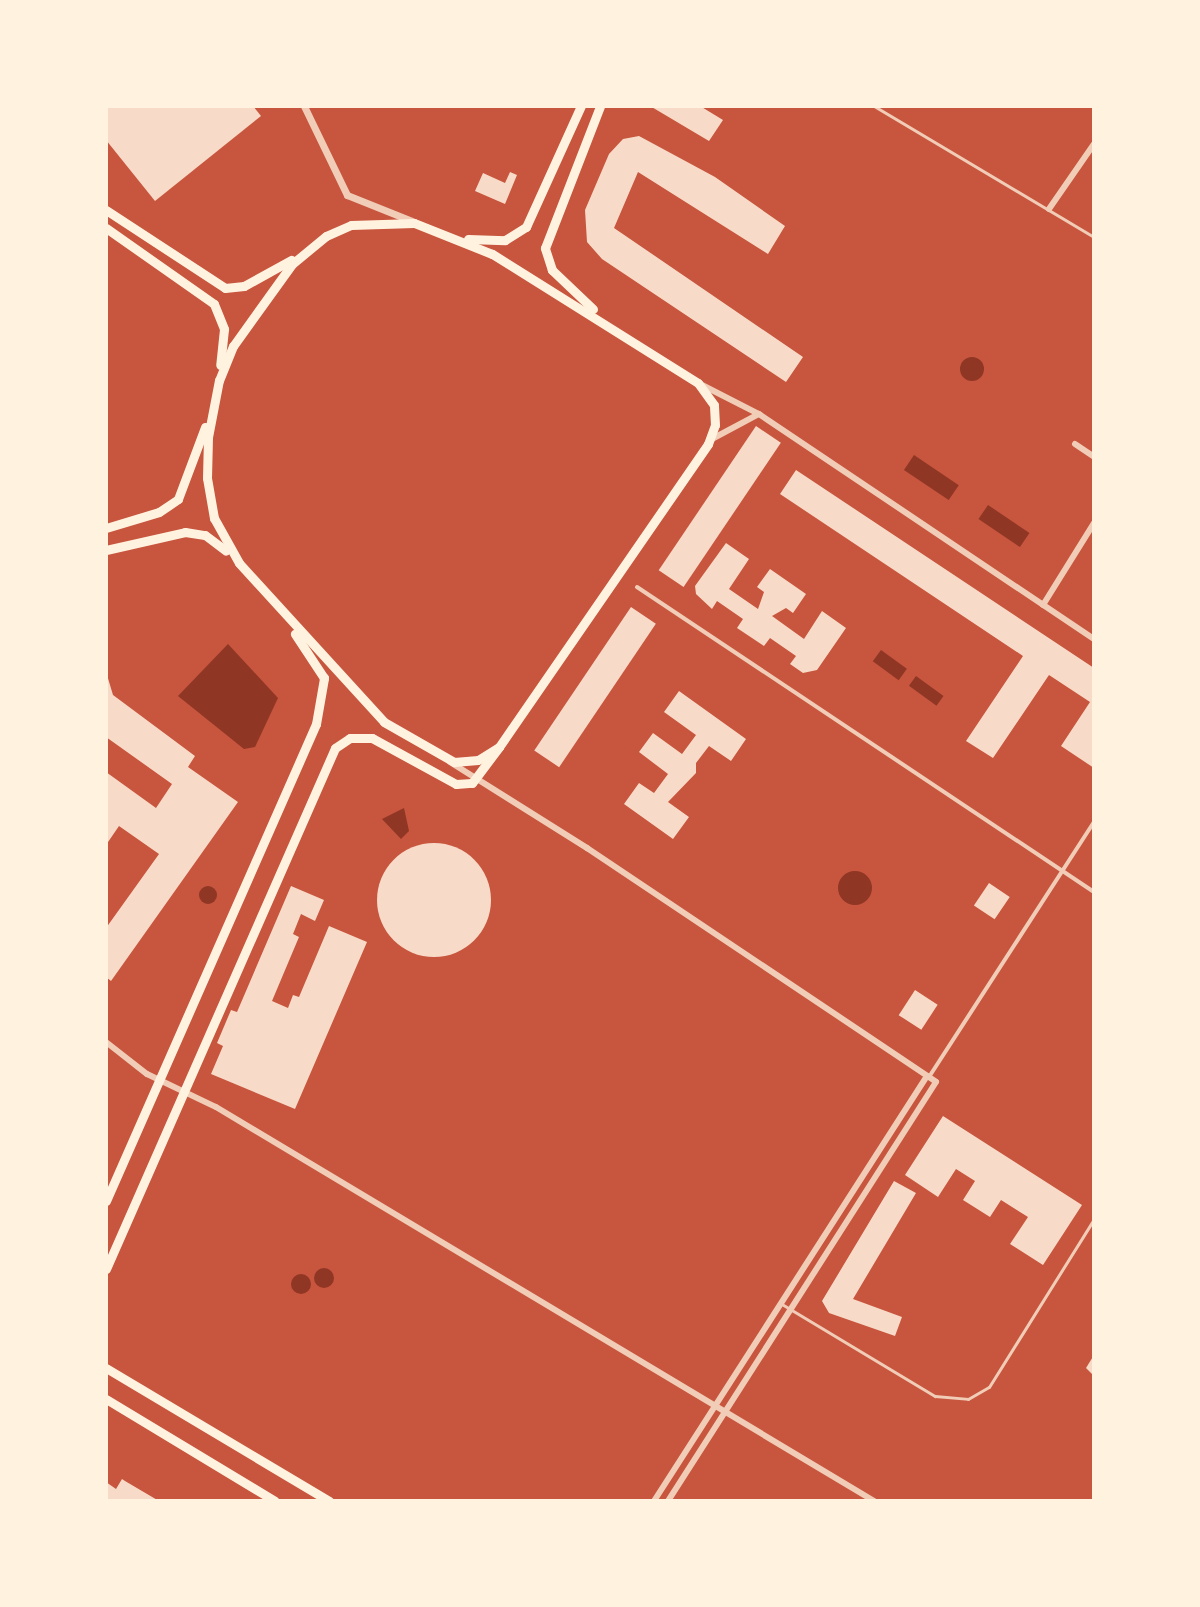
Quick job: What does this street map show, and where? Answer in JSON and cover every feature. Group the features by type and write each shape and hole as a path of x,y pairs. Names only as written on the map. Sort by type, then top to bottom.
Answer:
{"main road":[{"path":"461,238 501,241 526,227 581,106"},
{"path":"600,106 555,209 545,253 560,280 620,331"},
{"path":"106,210 225,288 244,286 326,236 369,221 430,227 461,238 620,331 698,383 716,413 709,440 477,778 468,785 455,784 369,737 350,738 337,746 246,940 184,1092 106,1269"},
{"path":"106,228 214,304 224,329 207,488 217,528 239,563"},
{"path":"106,528 159,512 180,496 217,384 252,313 304,252"},
{"path":"106,550 193,532 208,536 239,563 377,717 439,756 467,763 499,747"},
{"path":"106,1201 322,707 320,668 262,589"},
{"path":"106,1368 329,1501"},
{"path":"106,1399 275,1501"}],"street":[{"path":"304,106 347,195 430,227"},
{"path":"1049,209 1094,144"},
{"path":"698,383 759,414 1094,639"},
{"path":"709,440 759,414"},
{"path":"1075,444 1094,457"},
{"path":"1043,605 1094,523"},
{"path":"637,587 1094,892"},
{"path":"439,756 477,778 936,1082 668,1501"},
{"path":"654,1501 1094,822"},
{"path":"106,1042 159,1080 874,1501"}],"lane":[{"path":"874,106 1094,237"},
{"path":"780,1303 927,1392 962,1401 989,1387 1093,1222"}],"shaded area":[{"path":"972,357 980,361 984,369 980,377 972,381 964,377 960,369 964,361"},
{"path":"914,455 959,485 949,500 904,470"},
{"path":"988,505 1029,533 1020,547 978,519"},
{"path":"228,644 278,698 255,747 244,749 178,696"},
{"path":"881,650 907,669 899,680 873,661"},
{"path":"916,676 944,696 936,706 909,686"},
{"path":"404,808 409,831 401,839 382,819"},
{"path":"855,871 867,876 872,888 867,900 855,905 843,900 838,888 843,876"},
{"path":"204,886 212,886 217,895 215,902 204,904 199,899 199,891"},
{"path":"324,1268 331,1271 334,1278 331,1285 324,1288 317,1285 314,1278 317,1271"},
{"path":"301,1274 308,1277 311,1284 308,1291 301,1294 294,1291 291,1284 294,1277"}],"building":[{"path":"106,106 253,106 261,116 155,201 106,140"},
{"path":"650,106 700,106 723,120 709,141"},
{"path":"639,136 715,177 785,226 768,254 638,172 614,228 803,357 786,382 602,259 587,242 585,210 609,154 623,139"},
{"path":"510,172 517,175 505,204 475,191 483,173 505,183"},
{"path":"756,426 781,443 684,587 659,570"},
{"path":"796,470 1094,668 1094,768 1061,746 1090,702 1049,675 993,758 966,741 1023,656 780,494"},
{"path":"726,543 749,559 729,589 758,609 764,592 757,587 770,569 806,594 793,613 786,608 772,616 804,639 822,611 846,628 817,670 803,673 790,664 796,656 770,638 764,646 737,628 743,619 717,601 712,609 696,594 695,586"},
{"path":"631,607 656,624 559,767 534,750"},
{"path":"107,675 113,695 195,756 188,767 238,802 111,981 106,977 106,928 159,854 119,826 106,845 106,772 156,808 172,784 106,737"},
{"path":"679,691 746,739 731,761 709,746 696,763 696,773 668,802 689,817 673,839 624,804 639,783 654,793 668,774 639,752 653,733 682,754 696,735 664,712"},
{"path":"434,843 466,852 482,868 491,900 482,932 466,948 434,957 402,948 386,932 377,900 386,868 402,852"},
{"path":"989,883 1010,897 995,919 974,905"},
{"path":"291,886 324,900 315,921 301,914 293,934 299,937 272,1001 288,1008 293,995 299,997 329,926 367,942 295,1109 211,1074 223,1046 217,1043 231,1010 237,1012"},
{"path":"915,990 938,1005 921,1030 899,1015"},
{"path":"943,1116 1082,1205 1043,1265 1010,1244 1028,1217 1001,1200 990,1217 963,1200 975,1181 956,1169 938,1197 905,1175"},
{"path":"894,1181 916,1193 853,1299 902,1317 895,1336 829,1313 822,1301"},
{"path":"1094,1355 1094,1376 1086,1368"},
{"path":"122,1479 159,1501 106,1501 106,1482 116,1489"}]}
